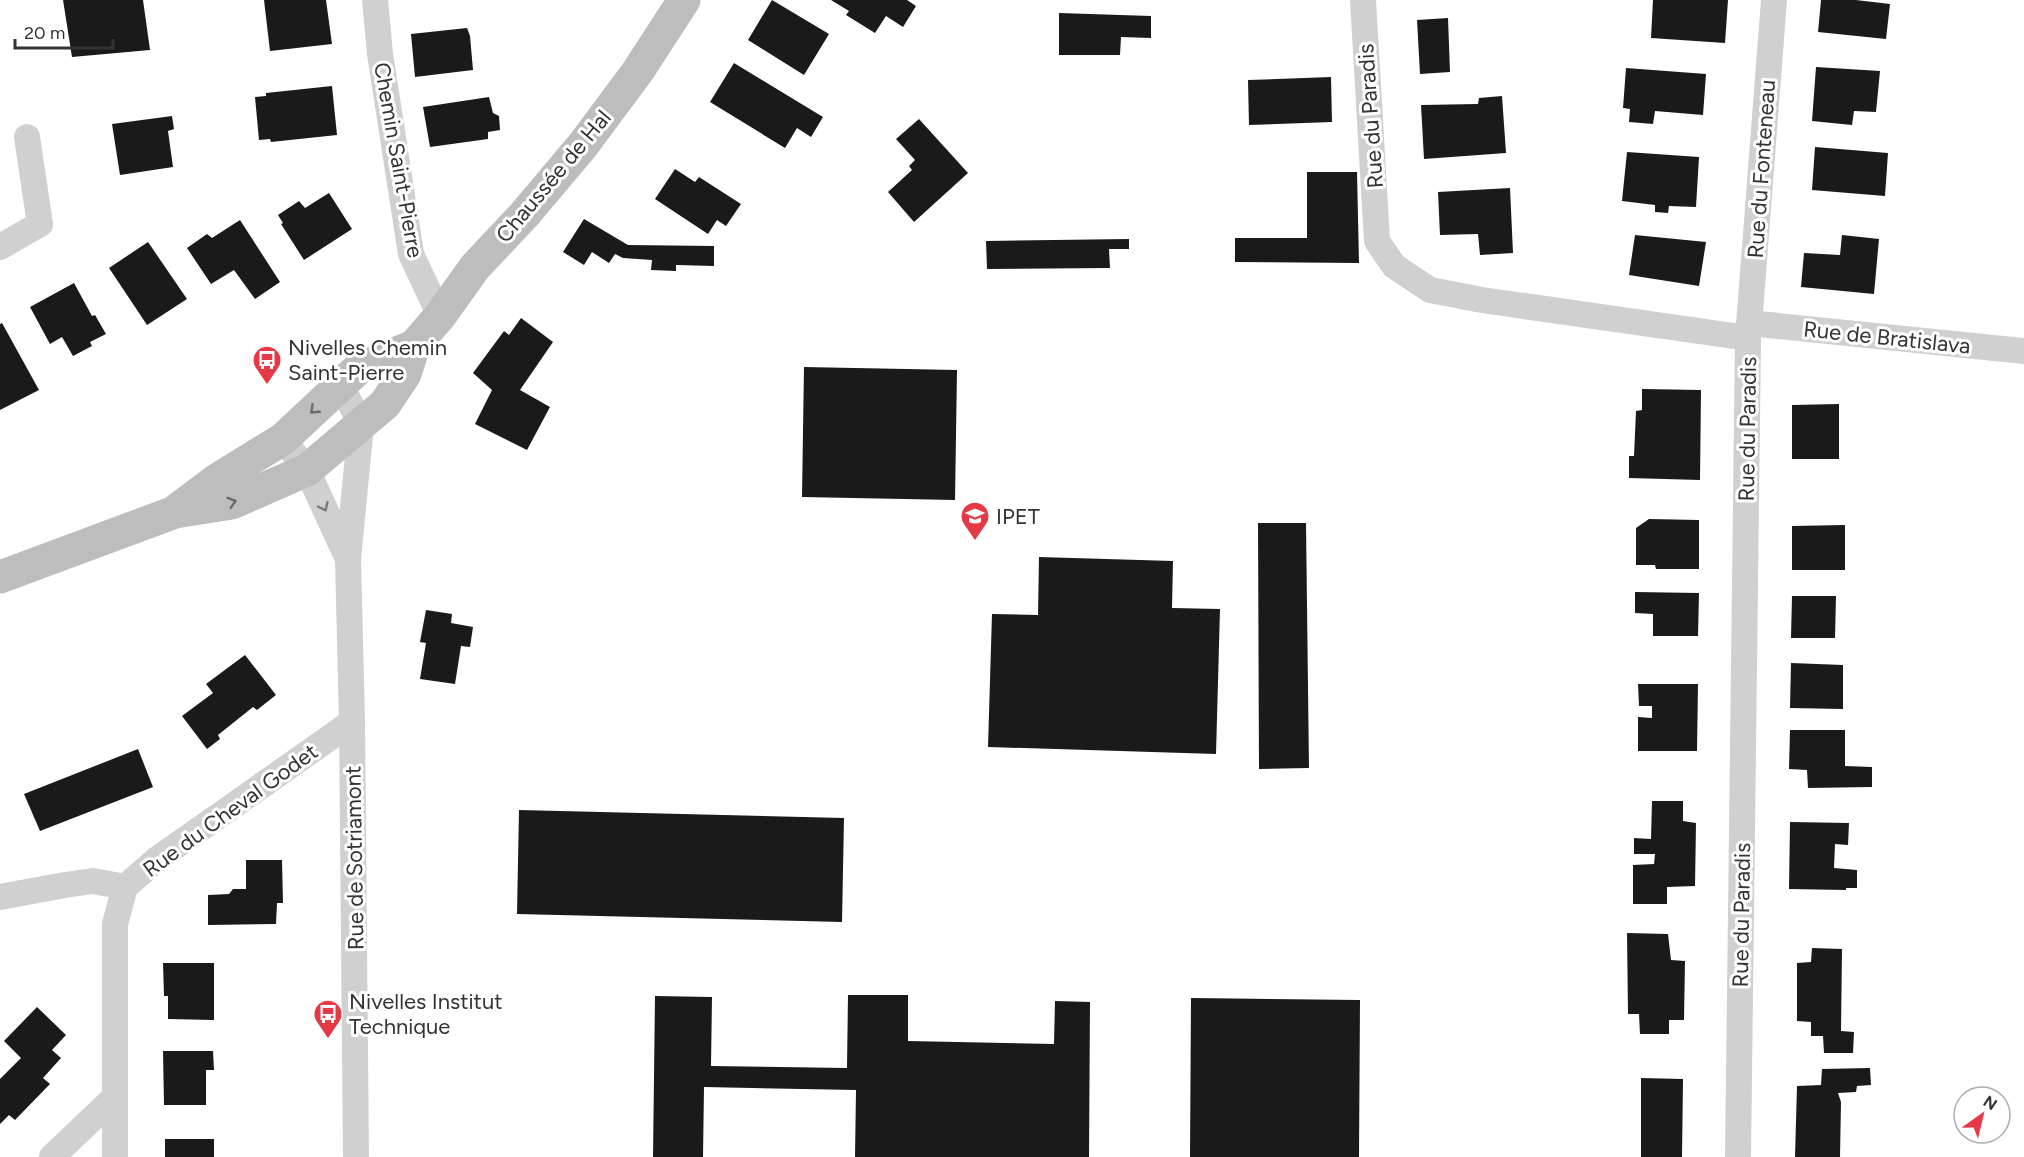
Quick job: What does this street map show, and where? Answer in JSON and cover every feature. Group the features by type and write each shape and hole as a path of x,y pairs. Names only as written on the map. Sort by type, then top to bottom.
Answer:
{"main road":[{"name":"Chaussée de Hal","path":"0,577 175,512 232,503 307,470 361,425 385,404 405,374 414,346 440,316 475,267 524,216 583,145 638,71 684,0"},
{"name":"Chaussée de Hal","path":"175,512 218,479 283,439 359,368 414,346"}],"street":[{"name":"Chemin Saint-Pierre","path":"375,0 380,54 411,254 440,316"},
{"name":"Rue du Paradis","path":"1363,0 1377,241 1394,266 1430,290 1461,296 1749,330 1738,1157"},
{"name":"Rue du Fonteneau","path":"1749,330 1774,0"},
{"path":"0,247 40,224 27,137"},
{"name":"Rue de Bratislava","path":"1749,330 2024,351"},
{"path":"340,386 361,425"},
{"name":"Rue de Sotriamont","path":"356,1157 352,722 348,559 361,425"},
{"name":"Rue de Sotriamont","path":"283,439 307,470 348,559"},
{"name":"Rue du Cheval Godet","path":"115,1157 115,924 125,887 156,860 352,722"},
{"path":"0,897 93,881 125,887"},
{"path":"52,1157 115,1097"}],"building":[{"path":"63,0 143,0 150,50 72,57"},
{"path":"264,0 326,0 332,44 270,51"},
{"path":"772,0 829,34 804,75 748,40"},
{"path":"831,0 907,0 916,6 903,27 886,16 875,33 846,15 849,11"},
{"path":"1653,0 1728,0 1725,43 1651,38"},
{"path":"1821,0 1856,0 1890,4 1886,39 1818,32"},
{"path":"1059,13 1151,16 1151,38 1121,37 1120,55 1059,55"},
{"path":"1448,18 1450,72 1420,74 1417,20"},
{"path":"467,28 470,36 473,70 415,77 411,34"},
{"path":"734,63 823,117 811,137 797,128 785,148 710,102"},
{"path":"1816,67 1880,71 1876,112 1854,111 1852,125 1812,121"},
{"path":"1626,68 1706,74 1703,115 1655,111 1653,124 1629,122 1630,109 1623,108"},
{"path":"1331,77 1332,122 1249,125 1248,80"},
{"path":"332,86 337,135 271,142 270,139 259,140 255,97 266,96 266,93"},
{"path":"1502,96 1506,153 1424,159 1421,105 1478,104 1479,98"},
{"path":"489,97 493,113 499,116 500,130 488,132 488,139 430,147 423,107"},
{"path":"172,116 174,129 168,131 173,167 120,175 112,124"},
{"path":"919,119 968,173 914,222 888,192 912,170 909,166 915,160 896,139"},
{"path":"1815,147 1888,153 1885,196 1812,190"},
{"path":"1627,152 1699,157 1696,207 1669,206 1668,213 1655,212 1655,205 1622,201"},
{"path":"675,169 695,182 699,177 741,204 726,226 717,220 708,234 655,199"},
{"path":"1307,172 1357,172 1359,263 1235,262 1235,238 1307,238"},
{"path":"1510,188 1513,253 1480,255 1478,234 1440,235 1438,192"},
{"path":"329,193 352,229 304,260 281,224 283,223 278,215 299,201 305,208"},
{"path":"584,219 628,245 714,246 714,266 676,265 676,271 651,270 652,260 623,258 615,254 609,263 592,252 584,265 563,252"},
{"path":"240,220 280,282 255,299 234,270 211,284 187,248 207,234 212,238"},
{"path":"1635,235 1706,242 1699,286 1629,275"},
{"path":"1842,235 1879,239 1874,294 1801,287 1804,253 1840,255"},
{"path":"1129,239 1129,249 1109,249 1110,268 987,269 986,241"},
{"path":"148,242 187,299 147,325 109,268"},
{"path":"74,283 92,316 95,315 106,334 90,342 92,346 73,356 62,337 50,344 30,307"},
{"path":"521,318 553,342 520,390 550,407 527,450 475,424 492,390 473,373 504,331 509,335"},
{"path":"2,323 39,390 0,410 0,324"},
{"path":"804,367 957,370 955,500 802,497"},
{"path":"1642,389 1701,390 1700,480 1629,478 1629,456 1634,456 1636,411 1642,410"},
{"path":"1839,404 1839,459 1792,459 1792,405"},
{"path":"1649,519 1699,520 1699,569 1656,569 1655,565 1636,565 1636,528"},
{"path":"1258,523 1306,523 1309,768 1259,769"},
{"path":"1845,525 1845,570 1792,570 1792,526"},
{"path":"1039,557 1173,561 1172,608 1220,609 1216,754 988,747 992,614 1038,615"},
{"path":"1635,592 1699,593 1698,636 1653,636 1653,614 1635,613"},
{"path":"1792,596 1836,596 1835,638 1791,638"},
{"path":"426,610 452,614 451,623 473,627 470,647 461,646 455,684 420,679 426,643 420,642"},
{"path":"245,655 276,695 257,710 253,707 218,735 220,739 207,749 182,716 213,693 206,684"},
{"path":"1791,663 1843,665 1843,709 1790,708"},
{"path":"1638,684 1698,684 1697,751 1638,751 1638,717 1652,718 1652,706 1639,706"},
{"path":"1790,730 1845,730 1845,766 1872,767 1872,787 1808,788 1807,770 1789,769"},
{"path":"138,749 153,787 40,831 24,794"},
{"path":"1652,801 1683,801 1683,821 1696,823 1695,886 1667,887 1667,904 1633,904 1633,865 1654,864 1655,854 1634,854 1634,838 1651,839"},
{"path":"519,810 844,818 842,922 517,914"},
{"path":"1790,822 1849,823 1848,845 1835,844 1834,868 1857,870 1857,888 1846,888 1846,890 1789,889"},
{"path":"246,860 282,860 283,903 277,903 276,924 208,925 208,895 229,894 233,889 246,889"},
{"path":"1627,933 1668,934 1671,960 1685,961 1684,1020 1669,1020 1669,1034 1640,1034 1639,1014 1628,1014"},
{"path":"1812,948 1842,949 1841,1031 1854,1032 1853,1053 1824,1053 1823,1036 1811,1036 1811,1022 1797,1021 1797,963 1811,962"},
{"path":"163,963 214,963 214,1020 168,1019 168,996 164,996"},
{"path":"848,995 908,995 908,1041 1054,1044 1055,1001 1090,1002 1089,1157 855,1157 856,1090 704,1087 703,1157 653,1157 655,996 712,997 711,1066 847,1068"},
{"path":"1191,998 1360,1000 1359,1157 1190,1157"},
{"path":"37,1007 66,1035 52,1050 61,1058 43,1078 50,1084 15,1120 9,1115 0,1124 0,1079 21,1058 4,1041"},
{"path":"163,1051 213,1051 214,1070 206,1070 206,1105 164,1105"},
{"path":"1870,1068 1871,1085 1857,1086 1856,1092 1838,1093 1841,1102 1840,1157 1795,1157 1797,1086 1821,1085 1822,1069"},
{"path":"1641,1078 1683,1079 1682,1157 1641,1157"},
{"path":"165,1139 214,1139 214,1157 165,1157"}],"place":[{"name":"Nivelles Chemin Saint-Pierre","path":"267,386"},
{"name":"IPET","path":"975,542"},
{"name":"Nivelles Institut Technique","path":"328,1040"}]}
